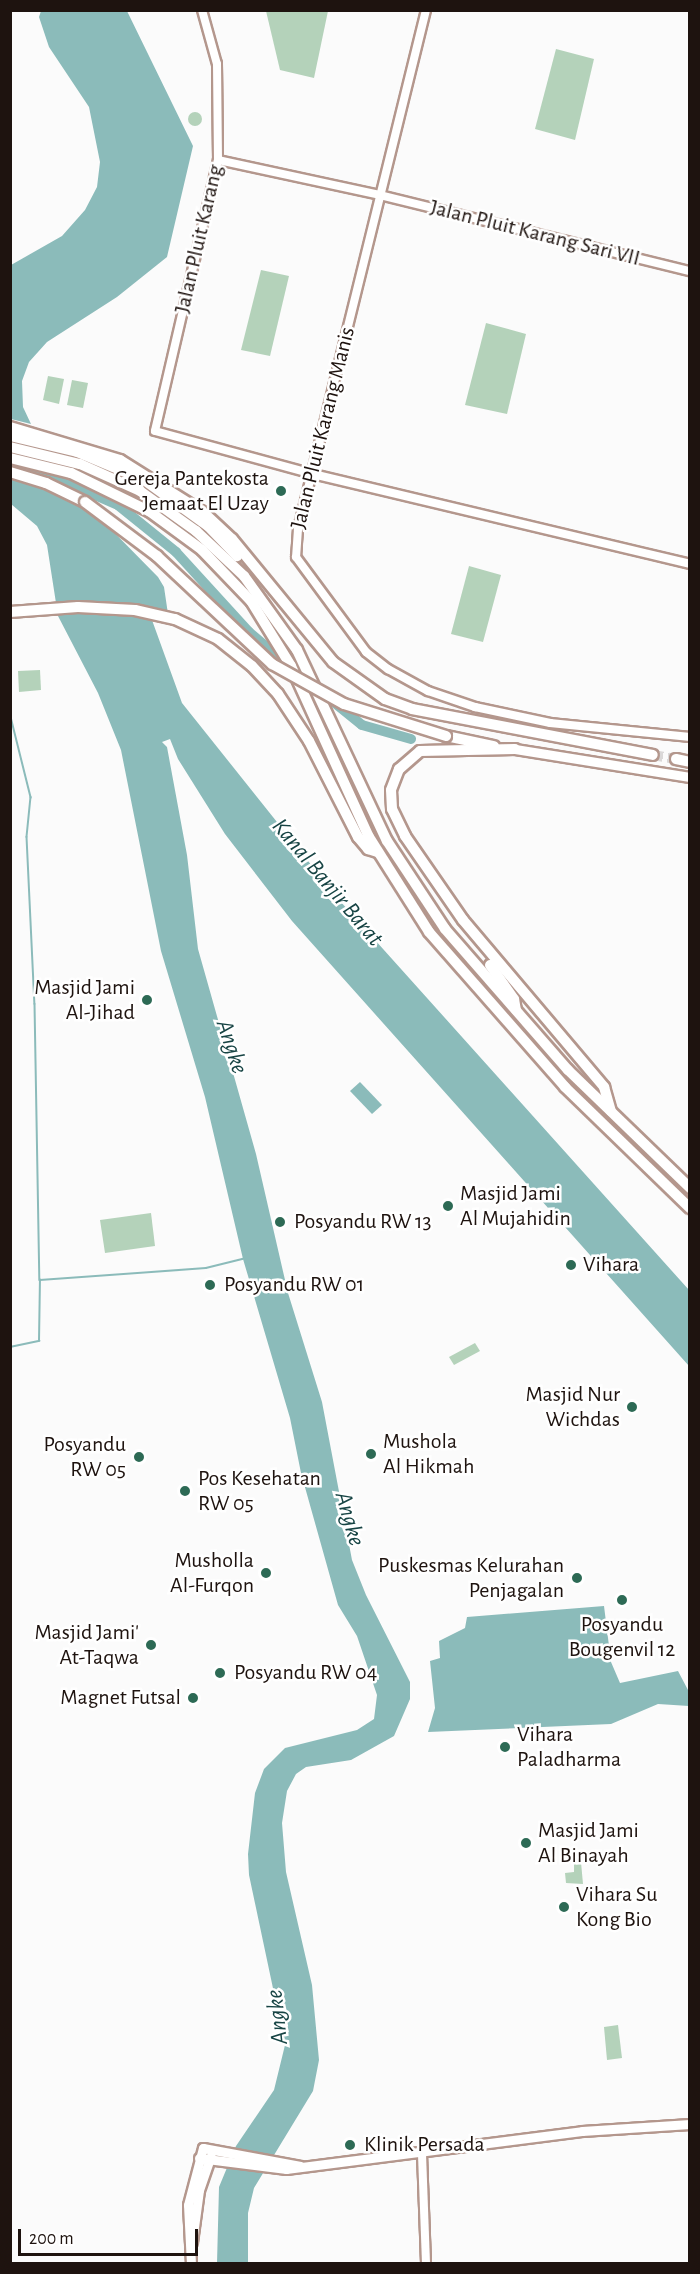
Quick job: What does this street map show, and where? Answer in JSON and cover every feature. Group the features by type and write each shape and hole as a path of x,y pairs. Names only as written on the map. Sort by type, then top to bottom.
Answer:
{"highway":[{"path":"10,427 38,433 120,460 204,513 232,539 333,662 386,699 412,709 653,755"},
{"path":"10,436 45,444 109,464 144,480 208,526 268,594 289,626 295,646 379,824 414,886 445,929 516,1012 611,1111 690,1188"},
{"path":"10,447 99,471 172,512 218,550 244,576 295,646"},
{"path":"10,458 98,484 177,530 223,570 262,615 291,666 378,852 424,925 476,988 565,1087 690,1208"},
{"path":"10,472 46,483 115,522 272,664 310,688 389,721 446,736 515,749"},
{"path":"10,612 117,608 175,619 218,639 266,678 309,741 358,837 368,849 378,852"},
{"path":"515,749 432,748 404,762 393,780 390,801 396,821 435,888 514,999 516,1012"},
{"path":"676,759 690,762"},
{"path":"420,860 486,950 604,1087 611,1111"}],"main road":[{"path":"515,749 690,777"},
{"path":"190,2264 188,2205 199,2158 209,2153 225,2158 300,2166 422,2154 582,2132 690,2124"},
{"path":"190,2253 199,2190 209,2153"}],"street":[{"name":"Jalan Pluit Karang","path":"202,10 216,64 218,160 155,431 312,473"},
{"name":"Jalan Pluit Karang Manis","path":"426,10 294,551 366,652 388,669 439,696 566,726 655,730 690,737"},
{"name":"Jalan Pluit Karang Sari VII","path":"218,160 380,195 690,271"},
{"path":"312,473 690,564"},
{"path":"422,2154 426,2264"}],"green space":[{"path":"266,11 328,11 314,78 280,70"},
{"path":"556,49 594,59 575,140 535,129"},
{"path":"192,112 198,112 202,119 198,126 192,126 188,122 188,116"},
{"path":"261,270 289,276 270,356 241,350"},
{"path":"486,323 526,334 507,414 465,405"},
{"path":"48,376 64,379 59,404 43,400"},
{"path":"72,380 88,383 83,408 67,405"},
{"path":"469,566 501,575 483,642 451,634"},
{"path":"40,670 41,690 19,692 18,671"},
{"path":"151,1213 155,1246 105,1253 100,1220"},
{"path":"475,1343 480,1351 454,1365 449,1357"},
{"path":"581,1862 583,1884 566,1883 565,1873 574,1872 574,1863"},
{"path":"618,2025 622,2058 607,2060 604,2027"}],"water":[{"path":"41,11 127,11 193,146 167,257 117,297 47,342 29,362 22,381 23,407 31,424 11,419 11,265 62,236 85,210 97,187 100,162 89,107 49,47 39,17"},
{"path":"11,477 47,486 94,512 158,577 164,587 168,614 148,609 182,703 340,901 689,1290 689,1366 292,921 225,834 178,759 170,739 162,742 167,747 187,855 198,949 256,1154 288,1293 322,1402 352,1560 366,1595 410,1682 410,1699 394,1736 351,1760 306,1767 296,1774 287,1791 282,1823 286,1872 312,1985 319,2060 313,2091 254,2188 248,2213 248,2263 217,2263 219,2187 236,2146 274,2090 285,2045 249,1875 248,1854 255,1793 264,1769 285,1748 357,1730 374,1719 377,1695 357,1636 338,1605 301,1473 290,1418 243,1259 205,1097 161,951 121,750 98,693 58,616 47,545 37,526 11,504"},
{"path":"360,1082 382,1105 372,1114 350,1091"},
{"path":"604,1606 611,1662 620,1683 678,1671 688,1690 689,1706 658,1704 611,1724 428,1732 435,1708 430,1661 440,1658 439,1641 465,1628 467,1617"}],"waterway":[{"path":"33,468 118,505 176,552 249,632 290,667"},
{"path":"330,699 362,725 411,739"},
{"path":"10,713 31,797 27,837 35,1004 40,1280"},
{"path":"10,1347 39,1341 40,1280 206,1268 243,1259"}],"tunnel":[{"path":"653,755 676,759"}],"place":[{"name":"Gereja Pantekosta Jemaat El Uzay","path":"281,491"},
{"name":"Masjid Jami Al-Jihad","path":"147,1000"},
{"name":"Masjid Jami Al Mujahidin","path":"448,1206"},
{"name":"Posyandu RW 13","path":"280,1222"},
{"name":"Vihara","path":"571,1265"},
{"name":"Posyandu RW 01","path":"210,1285"},
{"name":"Masjid Nur Wichdas","path":"632,1407"},
{"name":"Mushola Al Hikmah","path":"371,1454"},
{"name":"Posyandu RW 05","path":"139,1457"},
{"name":"Pos Kesehatan RW 05","path":"185,1491"},
{"name":"Musholla Al-Furqon","path":"266,1573"},
{"name":"Puskesmas Kelurahan Penjagalan","path":"577,1578"},
{"name":"Posyandu Bougenvil 12","path":"622,1600"},
{"name":"Masjid Jami' At-Taqwa","path":"151,1645"},
{"name":"Posyandu RW 04","path":"220,1673"},
{"name":"Magnet Futsal","path":"193,1698"},
{"name":"Vihara Paladharma","path":"505,1747"},
{"name":"Masjid Jami Al Binayah","path":"526,1843"},
{"name":"Vihara Su Kong Bio","path":"564,1907"},
{"name":"Klinik Persada","path":"350,2145"}],"water label":[{"name":"Kanal Banjir Barat","path":"327,883"},
{"name":"Angke","path":"231,1047"},
{"name":"Angke","path":"349,1519"},
{"name":"Angke","path":"278,2017"}]}
